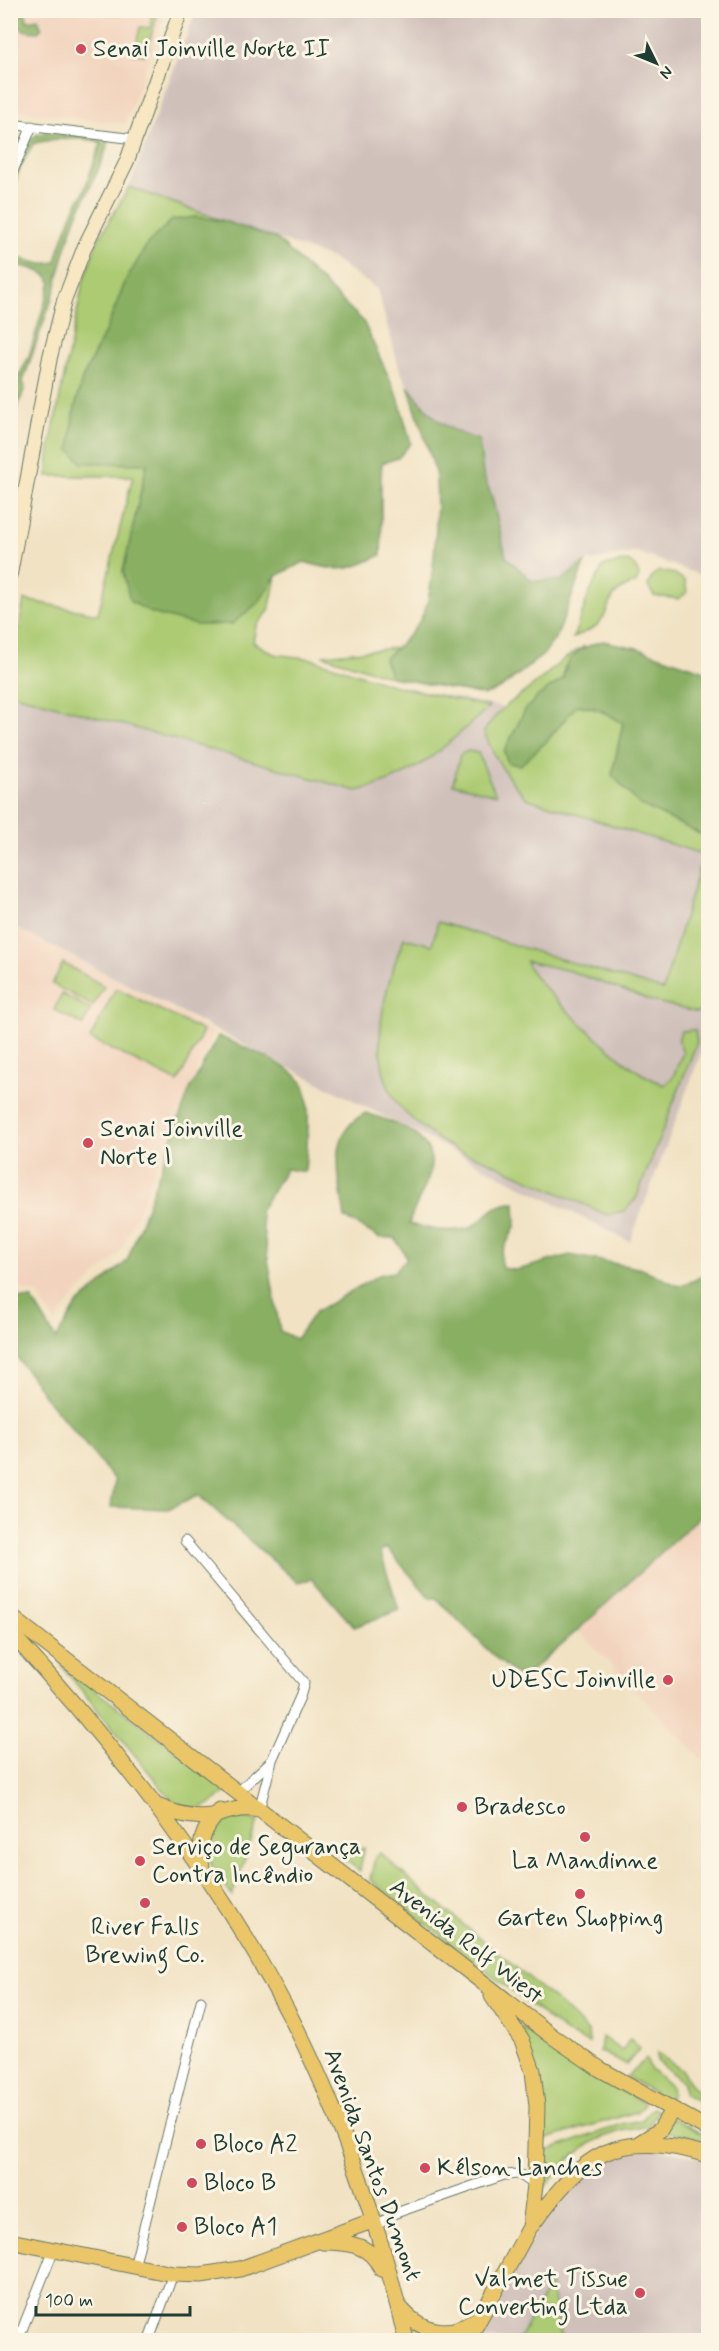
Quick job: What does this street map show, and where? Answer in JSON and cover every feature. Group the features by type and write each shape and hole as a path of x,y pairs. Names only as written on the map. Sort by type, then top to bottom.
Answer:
{"main road":[{"path":"10,574 50,357 62,309 82,255 118,181 135,139 181,10"},
{"name":"Avenida Rolf Wiest","path":"10,1616 483,1984 592,2064 708,2129"},
{"name":"Avenida Santos Dumont","path":"10,1632 103,1738 155,1805 203,1873 271,1981 309,2053 333,2112 373,2224 398,2304 405,2340"},
{"path":"203,1873 201,1838 206,1827 237,1792"},
{"path":"155,1805 184,1815 216,1815 235,1808 259,1810"},
{"path":"483,1984 513,2025 529,2055 533,2071 537,2106 535,2186 530,2227"},
{"path":"468,2340 530,2227 575,2171 601,2154 638,2144 660,2130 672,2110"},
{"path":"638,2144 673,2146 708,2155"},
{"path":"10,2241 172,2274 227,2272 373,2224"},
{"path":"314,2242 353,2244 373,2255 382,2271 405,2340"},
{"path":"398,2304 418,2325 436,2331 465,2327 483,2313"}],"street":[{"path":"10,124 135,139"},
{"path":"10,178 32,126"},
{"path":"185,1541 301,1677 303,1683 300,1697 272,1760 259,1810"},
{"path":"237,1792 272,1760"},
{"path":"134,2267 201,2001"},
{"path":"373,2224 393,2214 504,2175 519,2174 535,2186"},
{"path":"18,2340 54,2249"},
{"path":"149,2340 172,2274"}],"shaded area":[{"name":"Senai Joinville Norte II","path":"11,11 166,11 125,124 11,109"},
{"path":"196,11 708,11 708,578 637,552 585,562 562,580 532,581 506,557 492,497 483,474 479,441 456,433 433,419 408,386 399,368 377,289 332,258 129,187"},
{"path":"23,607 708,750 708,1034 630,1242 11,925 10,675"},
{"name":"Senai Joinville Norte I","path":"10,923 213,1032 120,1253 75,1295 55,1323 38,1294 11,1288"},
{"name":"UDESC Joinville","path":"708,1509 708,1766 578,1630"},
{"path":"650,2147 708,2159 708,2340 479,2340 551,2203 590,2166"}],"green space":[{"path":"152,11 159,11 145,55 134,54 140,27 150,28"},
{"path":"22,13 26,14 27,21 38,19 42,28 34,32 19,27 14,22"},
{"path":"47,132 110,138 71,230 55,290 23,381 25,388 12,420 11,452 11,374 20,374 29,356 51,282 44,274 28,267 11,264 11,256 41,264 56,262 101,143 67,139 33,144 21,166 11,195 13,176 25,147 38,134"},
{"path":"129,187 224,221 195,217 126,280 107,328 82,379 73,416 83,463 147,463 123,572 152,613 209,625 223,624 249,610 276,576 269,611 256,626 253,642 274,654 312,659 392,685 489,707 444,747 414,769 378,785 357,791 11,693 11,673 24,600 98,614 133,476 47,476 51,441 83,283 97,242"},
{"path":"195,217 224,221 277,239 363,321 398,397 411,443 398,458 382,463 381,555 360,565 343,569 326,568 304,562 276,576 259,602 232,624 196,625 152,613 130,601 123,572 147,464 82,463 70,450 73,416 82,379 107,328 126,280 148,243 172,220"},
{"path":"408,386 438,420 455,431 479,440 483,474 492,497 506,557 532,581 562,580 585,562 557,636 543,655 501,688 484,695 391,677 384,659 408,637 422,617 428,599 434,561 435,475"},
{"path":"628,561 635,566 639,575 636,583 625,587 613,597 605,615 595,627 573,638 589,594 603,566"},
{"path":"659,571 675,574 685,581 687,592 679,599 654,596 648,586 653,575"},
{"path":"603,641 637,648 708,672 708,838 639,804 612,775 623,723 598,708 577,705 545,743 520,765 508,763 504,752 525,710 538,696 563,679 567,664 576,654 582,649"},
{"path":"585,646 564,667 563,679 538,696 504,752 520,765 545,743 577,705 596,709 612,716 623,723 612,775 639,804 708,838 708,856 526,798 496,758 484,732 490,723 509,703 567,657"},
{"path":"396,648 384,659 391,677 322,655"},
{"path":"468,751 478,753 496,795 453,784 460,755"},
{"path":"700,865 708,867 708,998 698,1013 652,1001 570,971 526,961 543,986 595,1036 639,1072 664,1085 673,1077 683,1052 678,1041 681,1031 695,1030 697,1042 636,1199 624,1211 607,1215 481,1158 458,1150 431,1134 400,1107 390,1091 384,1073 380,1034 391,974 404,938 432,945 438,922 663,990"},
{"path":"63,963 104,986 93,1006 52,984"},
{"path":"116,988 203,1031 178,1082 90,1039"},
{"path":"62,994 91,1009 83,1025 54,1010"},
{"path":"218,1036 265,1056 288,1069 303,1084 306,1092 308,1114 305,1172 286,1169 260,1211 280,1331 296,1339 315,1312 379,1275 394,1272 407,1258 395,1238 380,1238 345,1218 339,1174 340,1145 353,1121 366,1113 409,1131 426,1146 430,1156 429,1175 409,1224 444,1230 466,1229 499,1206 515,1203 516,1225 501,1254 502,1268 517,1270 570,1255 643,1269 678,1286 695,1280 708,1270 708,1509 578,1630 521,1679 497,1659 436,1598 430,1598 387,1548 380,1551 399,1610 354,1627 312,1579 297,1582 198,1495 168,1509 111,1507 115,1480 47,1399 11,1349 11,1298 32,1299 56,1339 77,1305 127,1261 190,1089"},
{"path":"60,1664 228,1790 210,1804 197,1809 175,1804"},
{"path":"242,1817 258,1821 232,1896 213,1868 210,1859 210,1842 213,1834 224,1822"},
{"path":"364,1848 360,1871 338,1854"},
{"path":"380,1853 426,1894 560,2004 588,2031 589,2043 568,2034 370,1880 375,1858"},
{"path":"522,2027 556,2051 644,2103 643,2106 636,2112 543,2140"},
{"path":"602,2037 622,2051 630,2039 640,2048 626,2065 600,2051"},
{"path":"657,2053 683,2071 693,2087 708,2099 708,2105 684,2094 683,2082 657,2061"},
{"path":"646,2059 650,2068 671,2087 672,2094 667,2100 626,2077"},
{"path":"653,2108 659,2111 648,2126 619,2132 592,2142 565,2164 542,2191 542,2153 622,2124 642,2120"},
{"path":"672,2118 708,2137 708,2141 683,2134 663,2132"},
{"path":"550,2284 562,2340 518,2340"},
{"path":"410,2324 465,2333 461,2340 414,2340"}],"place":[{"name":"Senai Joinville Norte II","path":"81,49"},
{"name":"Senai Joinville Norte I","path":"88,1143"},
{"name":"UDESC Joinville","path":"668,1680"},
{"name":"Bradesco","path":"462,1807"},
{"name":"La Mandinne","path":"585,1837"},
{"name":"Serviço de Segurança Contra Incêndio","path":"140,1861"},
{"name":"Garten Shopping","path":"580,1894"},
{"name":"River Falls Brewing Co.","path":"145,1903"},
{"name":"Bloco A2","path":"201,2144"},
{"name":"Kélson Lanches","path":"425,2168"},
{"name":"Bloco B","path":"192,2183"},
{"name":"Bloco A1","path":"182,2227"},
{"name":"Valmet Tissue Converting Ltda","path":"640,2293"}]}
